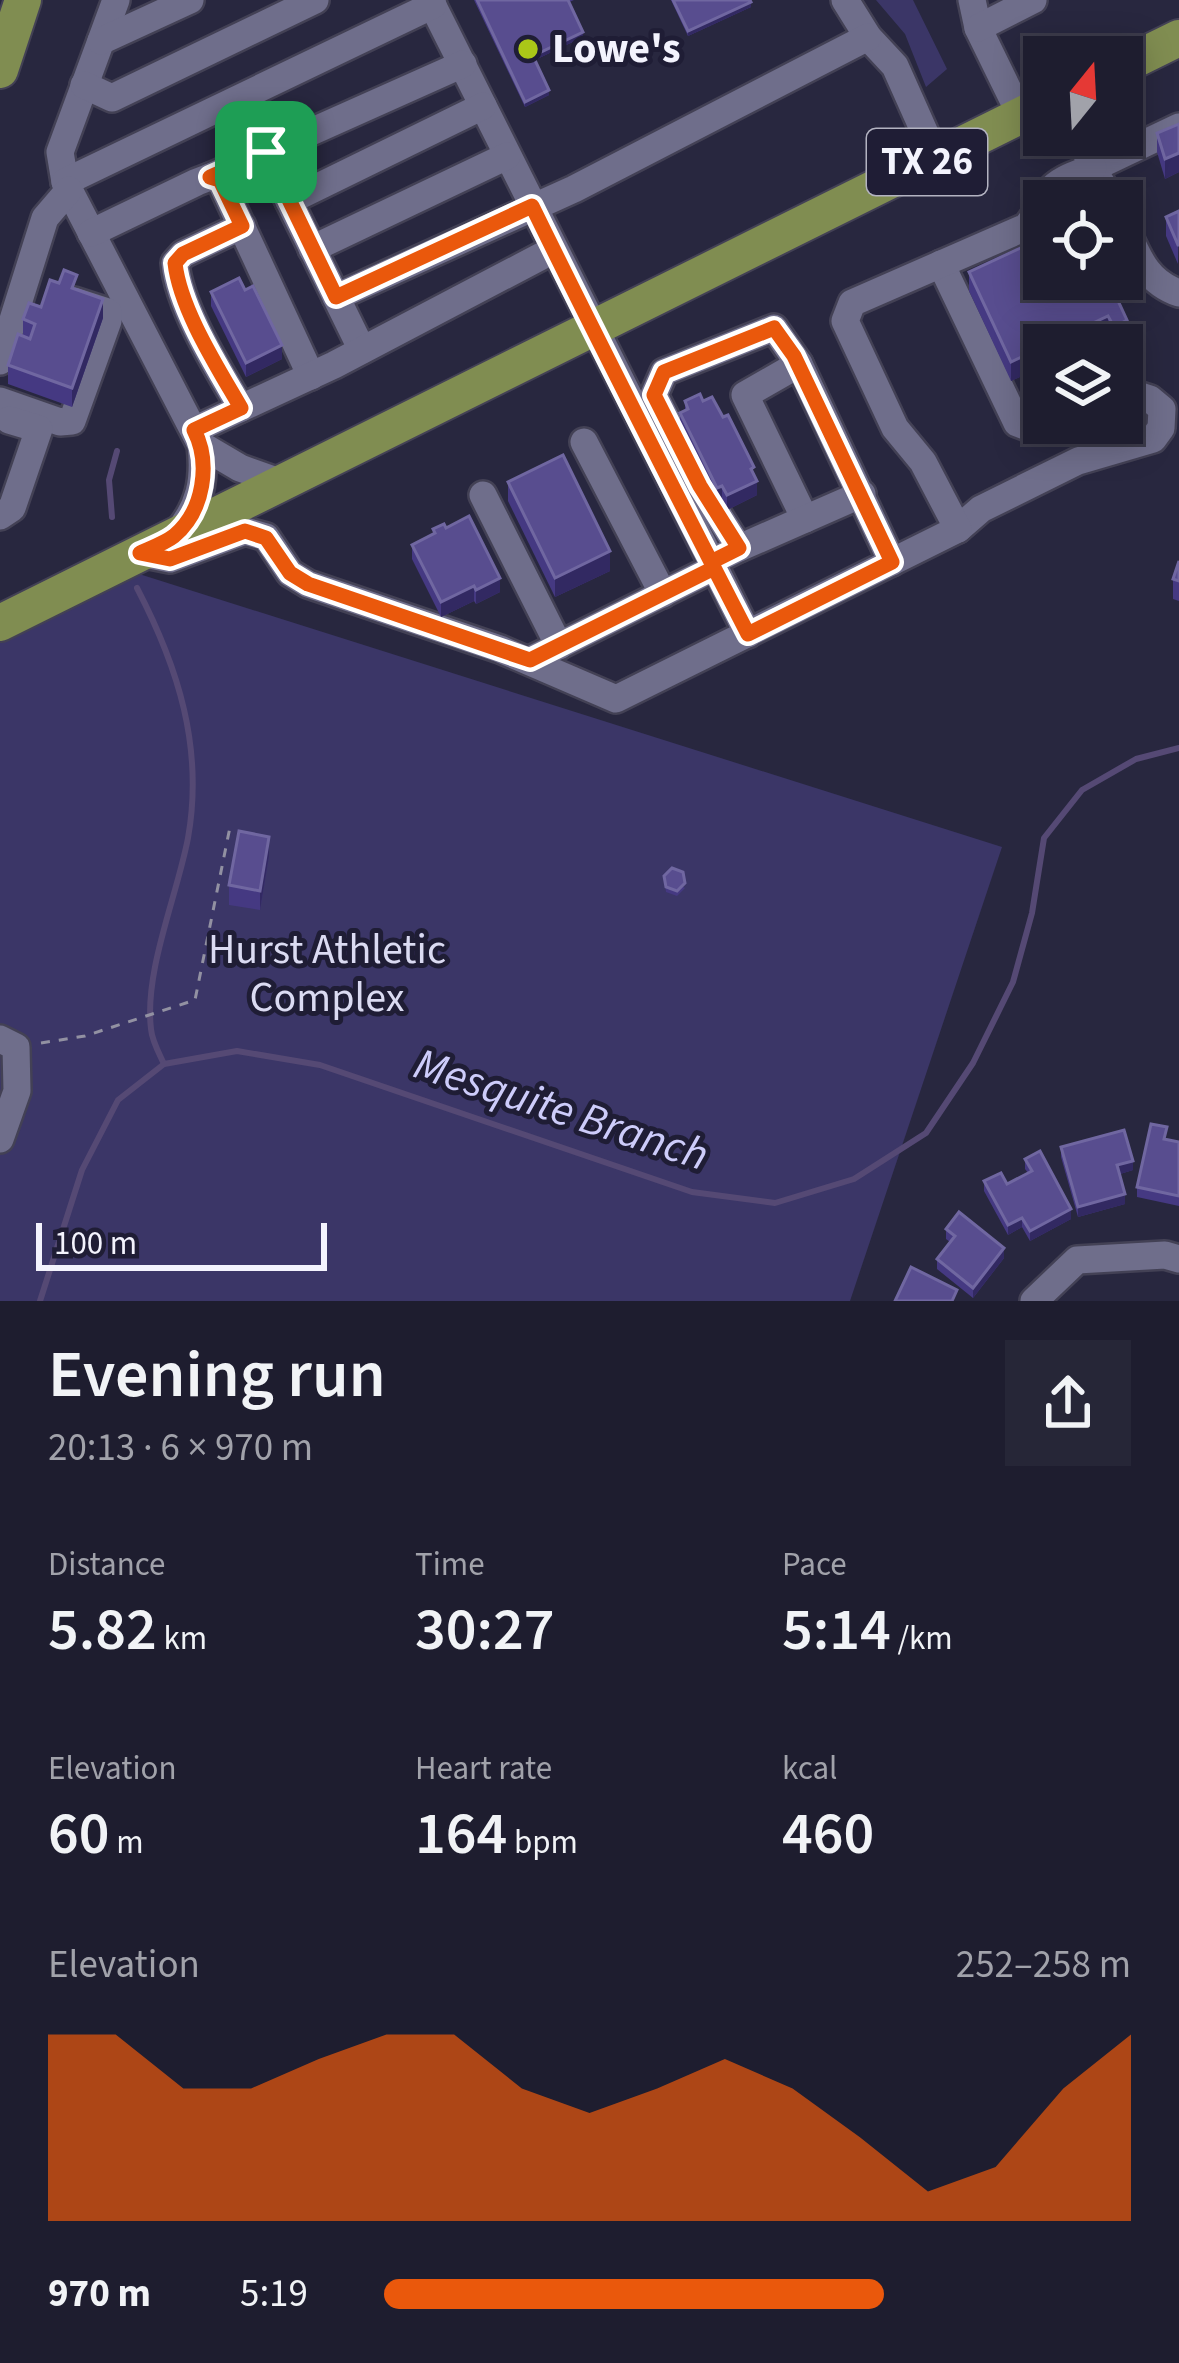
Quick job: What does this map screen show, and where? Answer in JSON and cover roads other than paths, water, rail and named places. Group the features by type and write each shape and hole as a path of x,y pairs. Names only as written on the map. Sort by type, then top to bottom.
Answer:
{"main road":[{"path":"0,70 23,0"},
{"path":"1143,56 1179,38"},
{"name":"TX 26","path":"0,623 1023,114"}],"street":[{"path":"116,0 60,152 67,186 197,438 204,470 200,495 190,518 174,536"},
{"path":"100,41 190,0"},
{"path":"84,85 112,98 315,0"},
{"path":"845,0 868,37 895,66 936,158"},
{"path":"1023,95 975,14 1033,0"},
{"path":"0,361 45,218 67,186 431,3 748,634"},
{"path":"336,297 574,189 868,37"},
{"path":"91,232 463,64"},
{"path":"289,200 483,106"},
{"path":"958,529 923,461 895,428 844,321 852,303 1026,227 1058,182 1179,127"},
{"path":"266,152 362,350"},
{"path":"312,249 507,156"},
{"path":"1088,156 1100,180"},
{"path":"210,177 220,180 311,376"},
{"path":"241,408 201,332 176,276 175,263 183,254 242,226"},
{"path":"197,438 241,408 553,250"},
{"path":"940,264 1017,423 1023,425"},
{"path":"1143,265 1160,287 1179,293"},
{"path":"0,401 60,422 72,421 108,321 107,312 24,284"},
{"path":"739,548 700,486 654,395 664,372 774,328 799,364 892,562"},
{"path":"799,364 745,394 805,519"},
{"path":"1143,397 1162,409 1161,428 1153,439 1143,442"},
{"path":"0,418 39,429 12,508 0,516"},
{"path":"197,438 240,468 282,483"},
{"path":"584,442 663,594"},
{"path":"140,553 170,559 245,531 266,538 290,573 530,660 616,699 958,529 981,508 1078,461 1136,444"},
{"path":"530,660 663,594 739,548 862,494"},
{"path":"482,495 559,646"},
{"path":"0,1138 17,1091 8,1043"},
{"path":"1034,1301 1077,1260 1179,1258"}],"waterway":[{"path":"112,517 109,480 117,451"},
{"path":"137,588 175,678 193,772 188,838 152,983 152,1033 164,1064"},
{"name":"Mesquite Branch","path":"40,1301 82,1170 118,1100 164,1064 237,1051 320,1065 692,1192 775,1203 854,1179 926,1133 973,1063 1013,982 1032,913 1044,838 1082,790 1136,759 1179,748"}],"place":[{"name":"Lowe's","path":"528,49"}],"park label":[{"name":"Hurst Athletic Complex","path":"327,974"}]}
